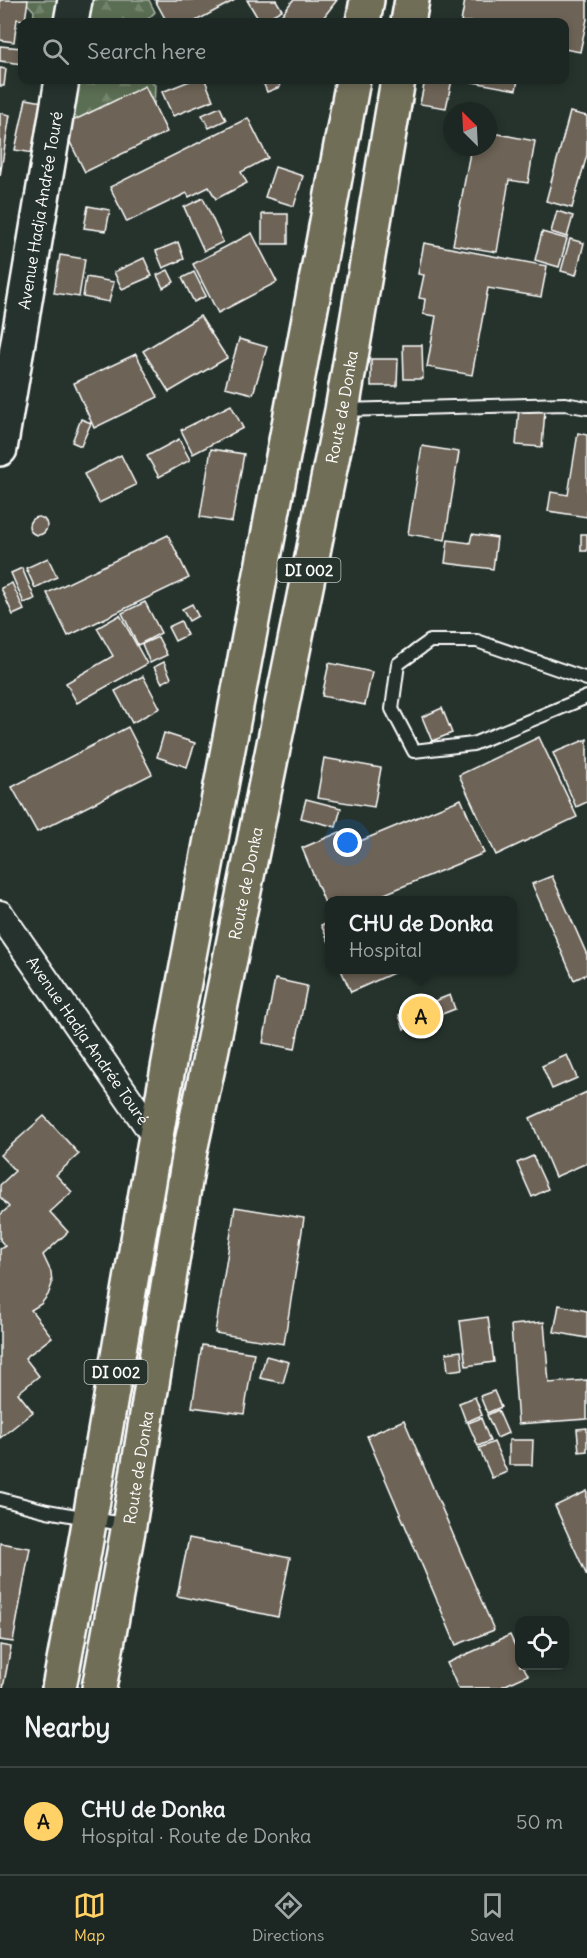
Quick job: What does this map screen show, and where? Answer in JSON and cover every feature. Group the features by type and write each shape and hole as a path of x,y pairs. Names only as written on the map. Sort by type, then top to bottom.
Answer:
{"main road":[{"path":"72,18 75,0"},
{"path":"364,18 368,0"},
{"path":"409,18 412,0"},
{"name":"Avenue Hadja Andrée Touré","path":"0,449 61,84"},
{"name":"DI 002","path":"59,1688 91,1520 156,1138 352,84"},
{"name":"Route de Donka","path":"99,1688 129,1526 190,1151 342,410 397,84"}],"street":[{"name":"Avenue Hadja Andrée Touré","path":"0,914 156,1138"}],"lane":[{"path":"342,410 565,404 587,408"},
{"path":"587,679 477,641 430,641 398,664 392,710 414,751 472,744 587,697"},
{"path":"0,1499 47,1511 129,1526"}],"green space":[{"path":"24,0 149,0 155,12 149,18 33,18 34,11"},
{"path":"63,84 155,85 154,109 85,147 59,109"}],"building":[{"path":"0,0 28,0 25,18 17,19 14,42 0,40"},
{"path":"155,0 235,0 201,18 165,18"},
{"path":"247,0 276,0 282,10 267,18 258,18"},
{"path":"293,0 337,0 323,18 279,18"},
{"path":"465,0 587,0 587,19 580,52 569,50 569,18 462,18"},
{"path":"0,46 18,48 18,63 0,61"},
{"path":"0,68 6,69 4,86 0,86"},
{"path":"182,84 207,84 213,100 173,116 162,92"},
{"path":"264,84 279,84 280,87 267,92"},
{"path":"424,84 451,84 447,102 443,102 443,108 420,104"},
{"path":"484,84 517,84 516,90"},
{"path":"145,86 167,132 85,172 62,126"},
{"path":"26,99 49,103 39,154 15,150"},
{"path":"220,107 226,120 209,128 202,115"},
{"path":"570,112 587,116 587,155 572,208 546,201"},
{"path":"0,113 10,115 0,176"},
{"path":"248,118 268,158 241,172 247,183 216,199 209,187 189,197 187,193 127,222 110,187"},
{"path":"497,134 535,141 528,183 509,180 497,252 453,245 469,156 497,156"},
{"path":"275,167 303,176 294,206 265,197"},
{"path":"203,198 223,242 204,251 184,207"},
{"path":"88,206 110,210 106,231 84,228"},
{"path":"557,211 573,216 567,237 551,232"},
{"path":"262,214 288,214 288,244 262,244"},
{"path":"542,232 567,239 559,267 535,260"},
{"path":"252,233 277,282 218,313 193,264"},
{"path":"570,239 584,243 576,275 561,271"},
{"path":"178,242 184,259 163,268 156,251"},
{"path":"424,243 547,266 541,297 488,288 472,375 427,367 436,316 423,314 425,299 419,298 424,275 418,274"},
{"path":"60,255 85,259 79,297 54,293"},
{"path":"144,258 152,276 122,289 114,272"},
{"path":"168,270 174,282 163,288 157,275"},
{"path":"194,272 206,296 194,302 182,278"},
{"path":"86,277 114,282 109,302 83,297"},
{"path":"200,316 227,358 169,392 143,351"},
{"path":"239,339 267,347 253,394 225,387"},
{"path":"403,345 422,345 423,379 404,379"},
{"path":"136,354 158,397 94,428 74,383"},
{"path":"371,359 398,359 397,386 371,386"},
{"path":"231,405 243,428 193,454 181,430"},
{"path":"519,408 545,410 542,447 516,445"},
{"path":"81,419 91,423 81,446 72,442"},
{"path":"578,433 587,435 587,517 548,511 551,492 568,495"},
{"path":"179,439 190,460 159,477 147,456"},
{"path":"422,446 459,452 445,540 408,534"},
{"path":"211,449 244,454 232,522 200,517"},
{"path":"121,455 136,485 99,503 84,474"},
{"path":"38,517 44,520 47,526 44,532 38,535 32,532 29,526 32,520"},
{"path":"472,534 497,538 493,569 445,563 448,540 470,543"},
{"path":"581,534 587,534 587,551 581,551"},
{"path":"168,535 189,578 68,636 47,593"},
{"path":"48,558 57,577 35,588 26,568"},
{"path":"22,568 35,599 24,603 11,573"},
{"path":"12,583 24,610 13,615 1,588"},
{"path":"145,602 161,633 138,645 122,613"},
{"path":"192,604 198,616 189,621 182,609"},
{"path":"120,615 147,664 77,703 66,683 113,656 97,628"},
{"path":"181,621 187,635 175,641 168,627"},
{"path":"158,637 167,655 150,663 142,644"},
{"path":"164,662 171,678 162,683 154,667"},
{"path":"329,663 372,672 365,705 322,696"},
{"path":"143,676 160,708 132,723 115,691"},
{"path":"442,708 452,733 432,741 422,717"},
{"path":"128,727 152,774 37,832 12,787"},
{"path":"164,733 195,743 187,767 157,757"},
{"path":"539,737 577,817 496,855 459,775"},
{"path":"587,739 587,802 576,807 553,753"},
{"path":"324,758 381,768 374,807 317,798"},
{"path":"306,799 341,808 336,827 301,818"},
{"path":"461,799 484,853 380,896 325,896 325,903 302,848 340,832 346,847"},
{"path":"552,876 587,955 587,974 574,980 532,884"},
{"path":"343,974 391,974 351,992"},
{"path":"275,979 307,986 295,1049 263,1043"},
{"path":"450,995 455,1009 404,1029 399,1015"},
{"path":"567,1055 577,1078 552,1089 542,1066"},
{"path":"587,1092 587,1163 555,1177 530,1118"},
{"path":"44,1116 79,1154 56,1175 72,1192 50,1212 68,1232 43,1255 51,1272 52,1284 41,1304 31,1310 52,1337 25,1358 39,1376 18,1393 33,1412 0,1438 0,1249 5,1246 0,1240 0,1215 9,1207 0,1197 0,1185 15,1171 0,1155"},
{"path":"533,1156 548,1189 532,1197 517,1163"},
{"path":"235,1207 304,1218 284,1344 215,1333"},
{"path":"559,1305 587,1311 587,1338 554,1332"},
{"path":"488,1317 494,1362 466,1366 460,1321"},
{"path":"544,1322 549,1383 587,1380 587,1419 518,1424 511,1325"},
{"path":"202,1345 254,1353 244,1414 192,1407"},
{"path":"461,1351 463,1369 448,1371 446,1353"},
{"path":"266,1356 289,1362 283,1383 260,1378"},
{"path":"494,1391 501,1407 487,1413 480,1396"},
{"path":"475,1397 482,1415 466,1422 459,1403"},
{"path":"498,1410 508,1433 497,1438 487,1415"},
{"path":"481,1418 490,1441 478,1446 468,1423"},
{"path":"404,1420 494,1630 456,1645 367,1436"},
{"path":"587,1428 587,1451 579,1452 577,1429"},
{"path":"509,1440 533,1440 532,1465 509,1465"},
{"path":"494,1442 507,1472 492,1478 479,1448"},
{"path":"587,1491 587,1576 555,1506"},
{"path":"189,1538 290,1558 278,1617 177,1596"},
{"path":"0,1543 30,1548 13,1642 0,1640"},
{"path":"510,1635 515,1646 515,1670 525,1670 528,1675 499,1688 458,1688 447,1663"},
{"path":"0,1645 11,1647 3,1688 0,1688"}],"place":[{"name":"CHU de Donka","path":"421,1016"}]}
